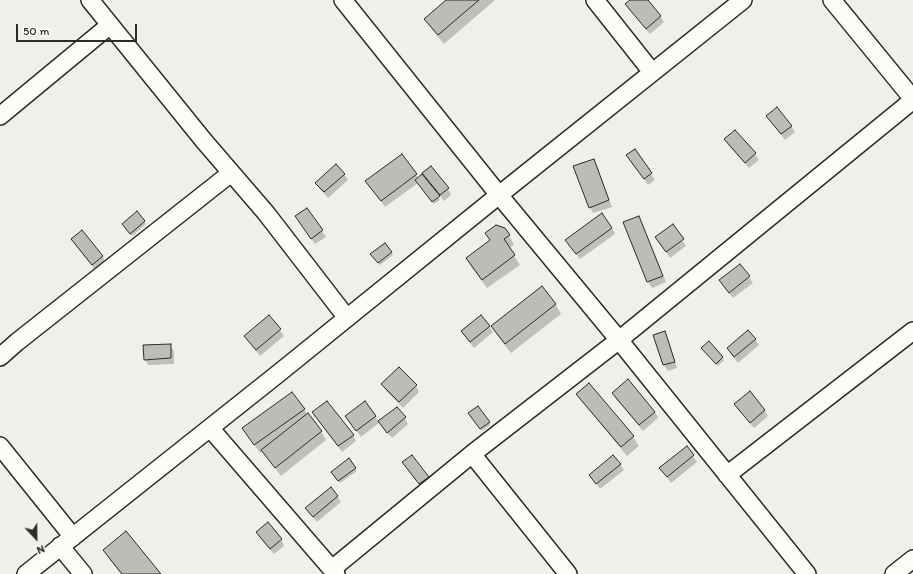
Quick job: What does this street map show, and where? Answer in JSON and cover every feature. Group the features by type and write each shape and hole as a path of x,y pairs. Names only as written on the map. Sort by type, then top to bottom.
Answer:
{"street":[{"path":"90,0 231,173 266,213 347,318"},
{"path":"343,0 499,195 619,340 807,574"},
{"path":"595,0 652,72"},
{"path":"26,574 210,428 652,72 744,0"},
{"path":"210,428 334,572 472,454 619,340 913,100 832,0"},
{"path":"0,116 110,25"},
{"path":"0,357 231,173"},
{"path":"727,475 913,331"},
{"path":"0,446 66,541 83,574"},
{"path":"472,454 568,574"},
{"path":"894,574 913,559"}],"building":[{"path":"446,0 479,0 438,35 424,19"},
{"path":"630,0 648,0 661,16 646,29 625,4"},
{"path":"777,107 792,126 781,134 766,116"},
{"path":"735,130 756,153 745,163 724,139"},
{"path":"635,149 652,173 644,179 626,155"},
{"path":"402,154 417,174 381,201 365,181"},
{"path":"594,159 609,200 589,208 573,166"},
{"path":"336,164 345,174 324,192 315,183"},
{"path":"431,166 449,188 440,195 422,173"},
{"path":"422,174 440,196 432,202 415,180"},
{"path":"307,208 323,230 311,239 295,216"},
{"path":"137,211 145,221 130,234 122,224"},
{"path":"602,213 612,228 576,254 565,240"},
{"path":"639,216 663,276 647,282 623,222"},
{"path":"673,224 684,239 666,252 655,237"},
{"path":"496,225 505,228 510,235 504,239 515,255 482,280 466,258 490,240 485,233"},
{"path":"82,230 103,256 92,265 71,239"},
{"path":"385,243 392,252 378,263 370,254"},
{"path":"740,264 750,276 729,293 719,280"},
{"path":"542,286 556,304 505,344 491,326"},
{"path":"269,315 281,329 256,350 244,336"},
{"path":"481,315 490,326 470,342 461,331"},
{"path":"748,330 756,339 734,357 727,348"},
{"path":"665,331 675,362 663,365 653,335"},
{"path":"709,341 723,357 716,364 701,348"},
{"path":"171,344 171,358 144,360 143,345"},
{"path":"399,367 417,385 399,402 381,384"},
{"path":"628,379 655,412 639,425 612,393"},
{"path":"589,383 634,436 621,447 576,394"},
{"path":"750,391 765,410 750,423 734,404"},
{"path":"292,392 305,409 254,445 242,428"},
{"path":"327,401 354,435 338,446 312,412"},
{"path":"365,401 376,416 356,431 345,416"},
{"path":"478,406 490,422 480,429 468,413"},
{"path":"397,407 406,417 387,433 378,421"},
{"path":"308,413 322,431 275,468 261,450"},
{"path":"687,446 694,455 667,477 659,468"},
{"path":"412,455 429,477 419,484 402,462"},
{"path":"613,455 621,464 596,484 589,475"},
{"path":"349,458 356,468 338,481 331,472"},
{"path":"331,487 338,496 313,517 305,508"},
{"path":"268,522 282,539 270,549 256,532"},
{"path":"126,531 161,574 122,574 103,550"}]}
